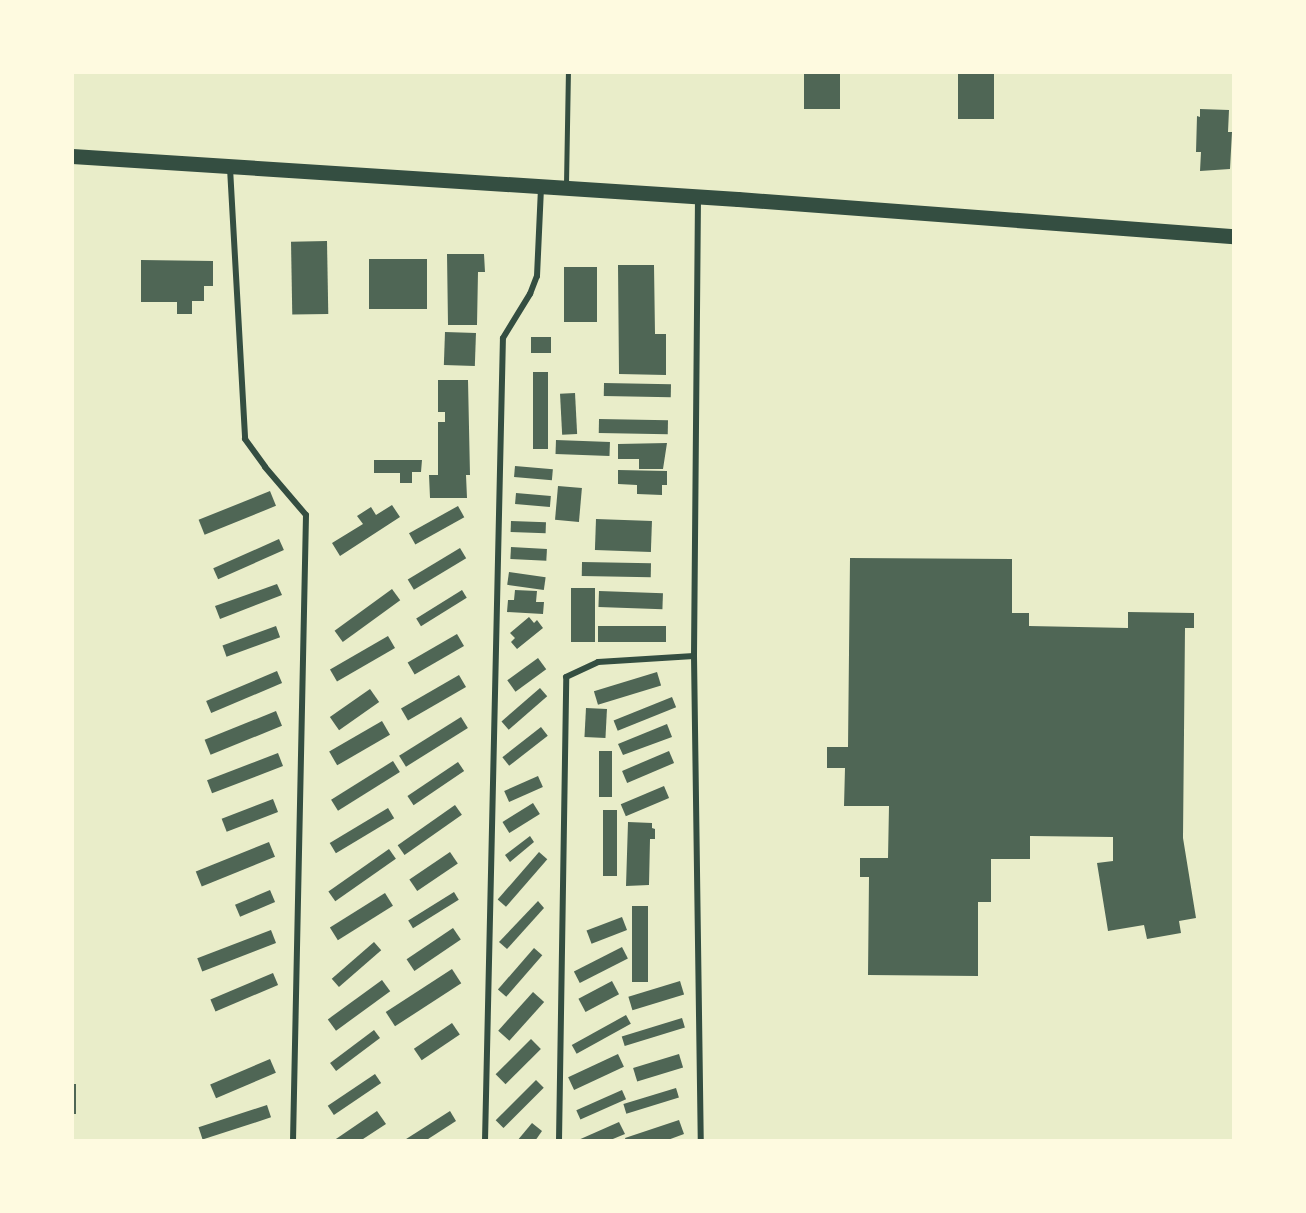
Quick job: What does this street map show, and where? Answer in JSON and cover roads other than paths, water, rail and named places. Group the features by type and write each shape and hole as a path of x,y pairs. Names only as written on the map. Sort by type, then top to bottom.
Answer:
{"main road":[{"path":"72,156 230,168 698,196 1234,236"}],"street":[{"path":"230,168 245,439 264,467 306,515 293,1141"},
{"path":"485,1141 503,338 530,294 537,276 541,187"},
{"path":"698,196 694,656 700,1141"},
{"path":"559,1141 566,677 598,662 694,656"}],"lane":[{"path":"566,187 568,72"}]}
